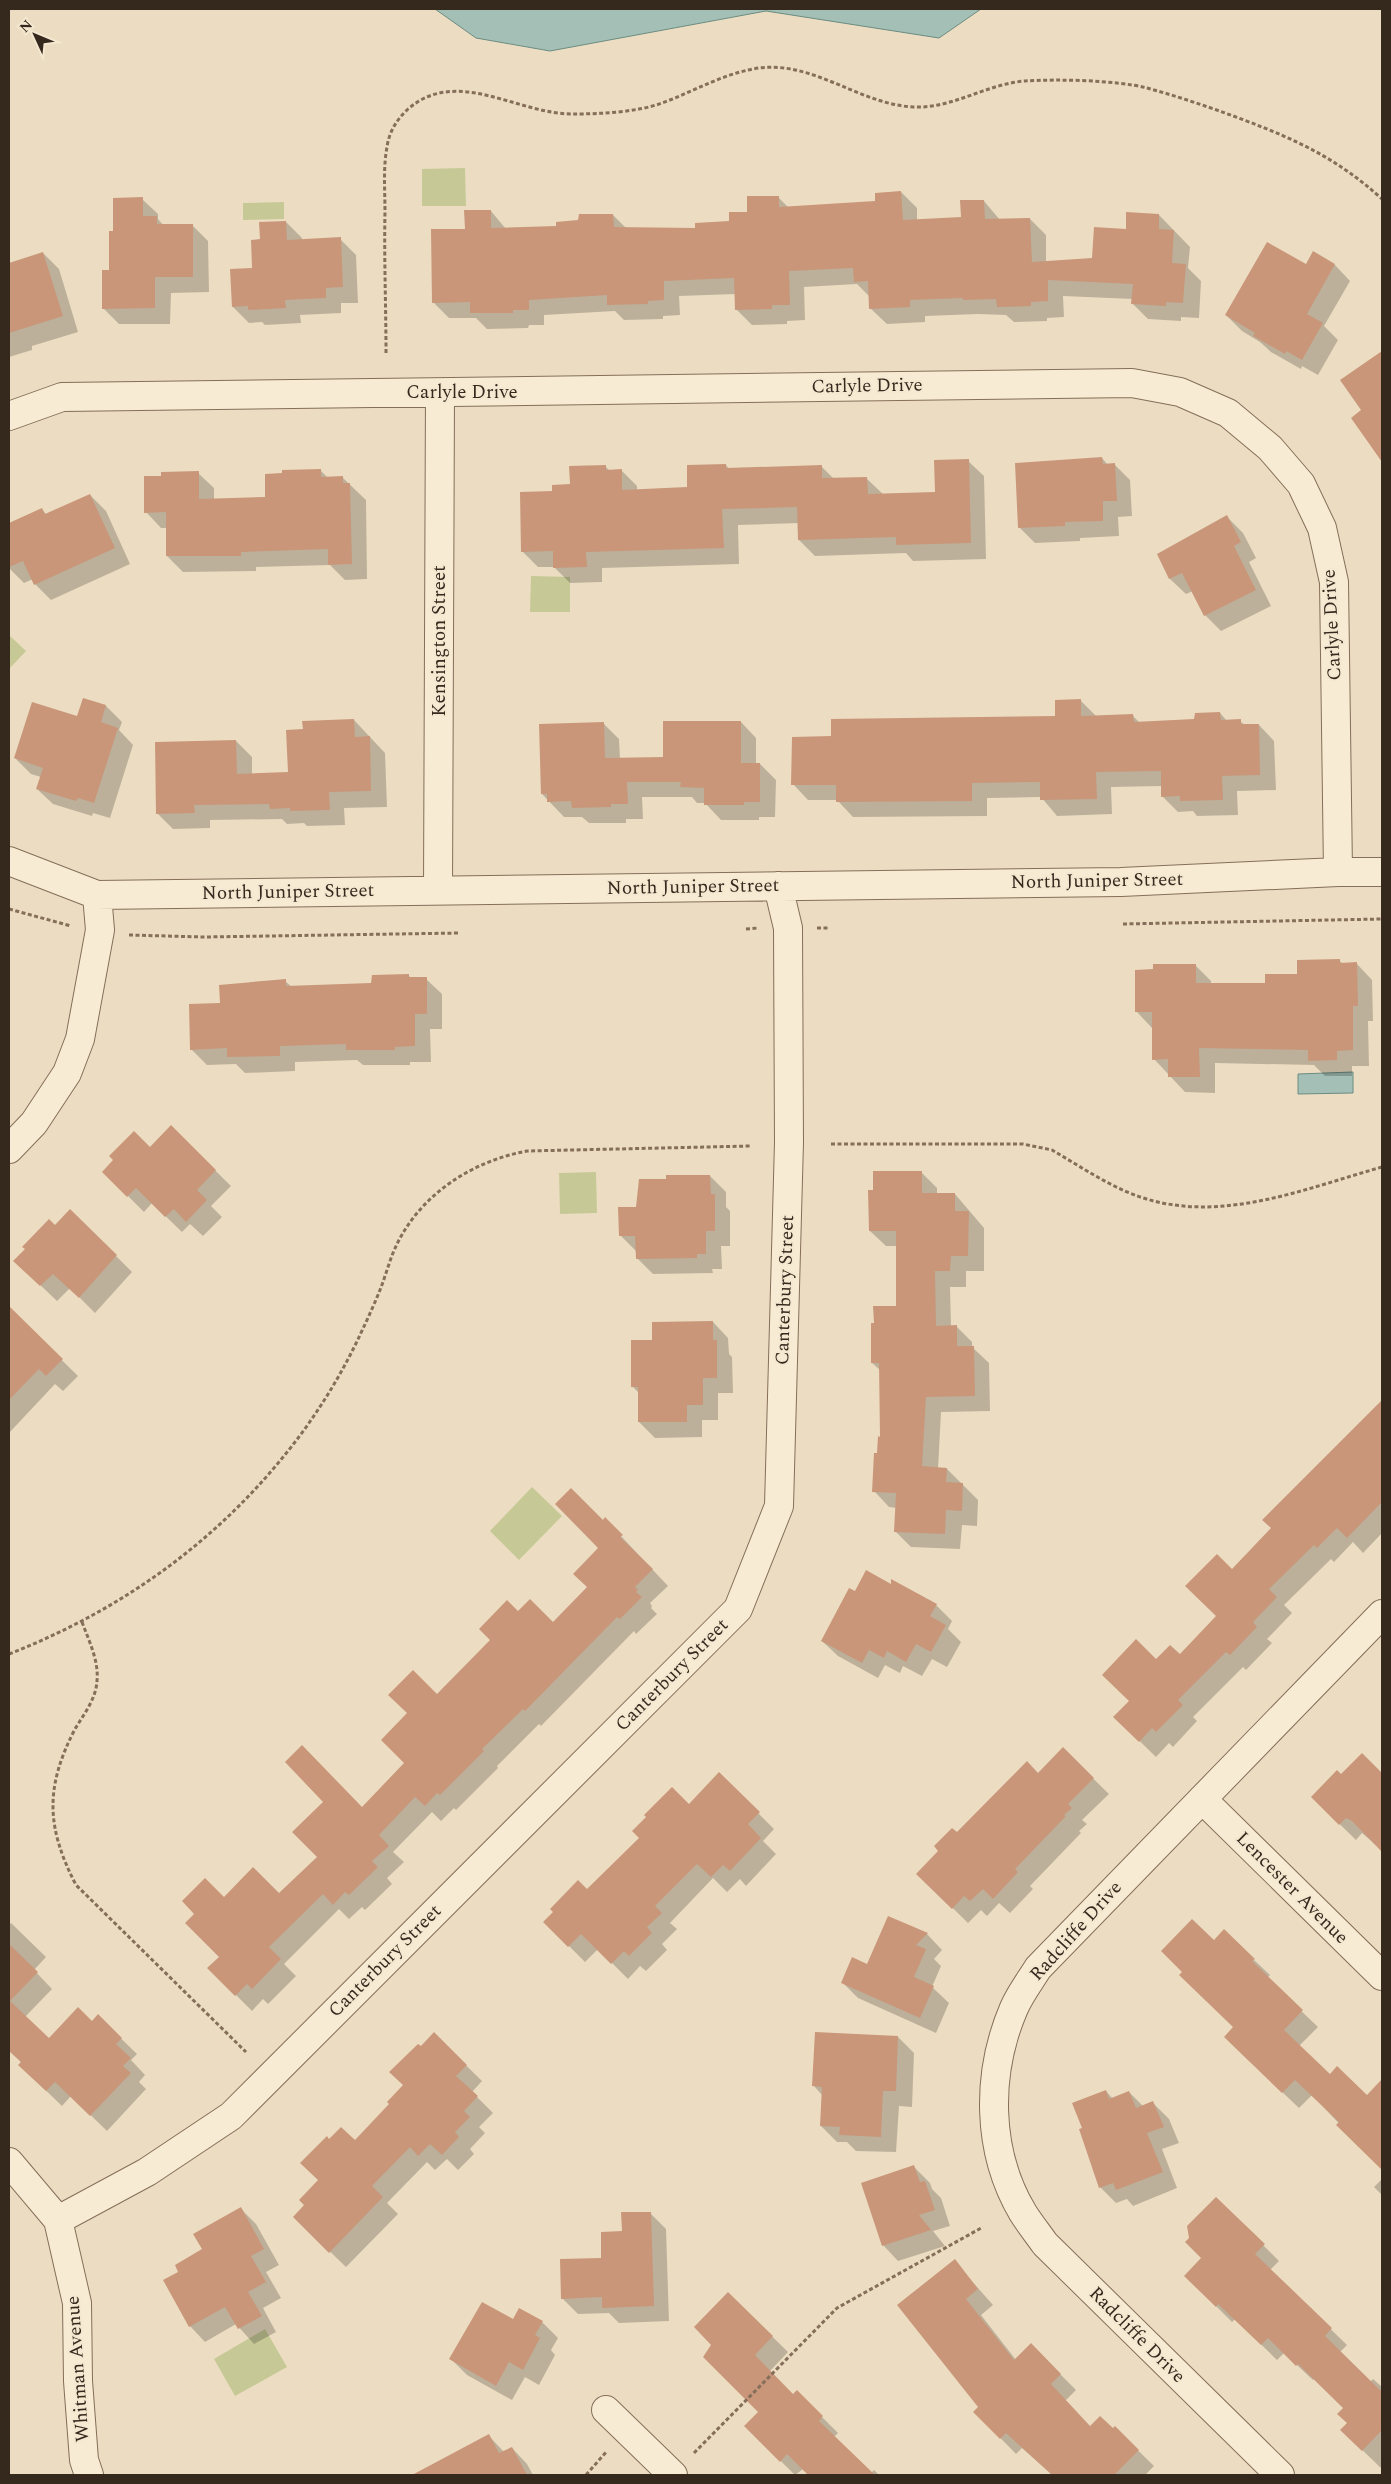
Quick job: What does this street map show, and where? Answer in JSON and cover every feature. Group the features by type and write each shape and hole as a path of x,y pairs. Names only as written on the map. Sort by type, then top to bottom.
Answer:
{"street":[{"name":"Carlyle Drive","path":"9,416 62,397 1132,382 1180,392 1228,413 1270,448 1301,484 1322,528 1334,582 1338,872"},
{"name":"Kensington Street","path":"438,890 440,393"},
{"name":"North Juniper Street","path":"9,861 97,894 1121,882 1338,872 1382,872"},
{"name":"Canterbury Street","path":"58,2220 147,2172 231,2116 738,1609 779,1506 789,1142 788,928 778,886"},
{"path":"9,1148 34,1123 67,1073 81,1032 100,930 97,894"},
{"name":"Radcliffe Drive","path":"1280,2475 1045,2244 1023,2213 1005,2172 995,2129 994,2085 1002,2042 1015,2006 1038,1968 1382,1614"},
{"name":"Lencester Avenue","path":"1202,1799 1382,1976"},
{"name":"Whitman Avenue","path":"9,2162 58,2220 77,2303 78,2381 84,2460 89,2475"},
{"path":"606,2410 672,2475"}],"path":[{"path":"386,353 384,201 386,148 394,124 408,109 428,96 446,90 464,91 495,97 549,114 575,114 658,105 722,76 760,68 778,68 827,79 867,96 912,107 949,103 1023,81 1107,83 1144,87 1210,107 1305,145 1334,160 1382,199"},
{"path":"9,909 73,926 136,935 204,937 460,933"},
{"path":"1123,924 1382,919"},
{"path":"831,1144 1023,1144 1040,1146 1052,1150 1127,1192 1180,1206 1206,1208 1258,1203 1382,1167"},
{"path":"9,1654 82,1622 123,1599 170,1567 250,1495 280,1461 336,1380 375,1300 397,1244 413,1218 435,1195 456,1179 482,1164 527,1151 751,1146"},
{"path":"82,1622 94,1655 97,1681 91,1704 61,1756 54,1782 55,1833 63,1859 76,1885 246,2052"},
{"path":"672,2475 837,2308 983,2227"}],"green space":[{"path":"465,168 466,206 422,206 422,169"},
{"path":"284,202 284,219 243,220 243,203"},
{"path":"531,576 570,577 570,612 530,612"},
{"path":"9,635 26,651 9,669"},
{"path":"596,1172 597,1213 560,1214 559,1173"},
{"path":"532,1487 562,1516 519,1560 490,1531"},
{"path":"265,2329 287,2367 235,2396 214,2359"}],"shaded area":[{"path":"435,9 981,9 939,38 766,11 550,51 476,38"},
{"path":"1353,1072 1353,1093 1298,1094 1298,1074"}],"building":[{"path":"901,191 903,220 961,217 960,200 984,200 985,219 1030,218 1032,262 1092,258 1094,227 1126,229 1126,212 1159,214 1159,229 1174,230 1172,263 1186,264 1183,303 1166,302 1166,306 1131,304 1133,284 1048,280 1048,301 1031,302 1031,306 997,307 996,299 963,300 963,298 910,300 910,307 869,309 868,281 854,282 853,268 789,271 790,305 772,305 772,309 735,310 734,278 664,281 664,300 648,301 648,304 607,305 607,295 529,300 529,310 513,310 513,313 470,313 470,302 432,303 431,229 465,229 464,210 491,210 491,228 556,226 556,222 578,220 579,214 613,214 614,227 695,228 695,223 729,221 729,212 747,212 747,196 779,196 779,207 875,201 875,193"},
{"path":"143,197 143,216 157,216 157,224 193,224 193,277 155,277 155,308 102,309 102,270 109,270 109,231 113,231 113,198"},
{"path":"286,221 287,240 341,237 343,287 326,288 326,298 285,300 286,308 248,310 248,306 232,307 230,269 252,268 251,240 260,239 259,222"},
{"path":"1267,242 1306,264 1313,251 1335,264 1307,314 1323,323 1302,360 1286,351 1285,354 1253,336 1255,333 1225,315"},
{"path":"43,252 63,316 9,333 9,263"},
{"path":"1382,351 1382,462 1351,418 1361,410 1340,380"},
{"path":"1102,457 1103,464 1115,463 1117,501 1103,501 1103,521 1065,522 1065,526 1018,528 1015,463"},
{"path":"969,459 971,543 896,545 896,537 798,540 797,507 722,509 724,548 586,552 587,567 553,568 553,551 521,552 520,492 552,491 552,485 570,484 569,466 606,465 606,470 622,469 622,490 687,487 687,465 726,464 726,468 822,465 822,478 867,477 868,494 935,492 934,460"},
{"path":"321,469 321,477 343,476 343,483 350,483 352,564 328,565 328,549 241,552 241,556 166,556 166,512 144,513 144,476 161,476 161,472 199,471 199,499 265,497 265,474 282,473 282,470"},
{"path":"90,494 115,548 34,585 23,561 9,567 9,523 42,508 45,514"},
{"path":"1227,515 1241,542 1234,546 1256,590 1204,616 1182,573 1169,579 1157,554"},
{"path":"83,698 106,705 101,722 118,728 94,803 78,798 76,801 36,789 43,768 14,758 32,702 77,716"},
{"path":"1081,699 1081,716 1133,714 1134,722 1194,719 1195,713 1220,712 1221,720 1241,719 1241,724 1259,724 1260,775 1222,776 1223,800 1180,801 1180,796 1161,797 1161,771 1096,772 1097,799 1040,800 1040,782 972,783 972,801 836,802 836,785 791,785 792,737 831,736 831,719 1055,716 1055,700"},
{"path":"354,719 355,737 370,736 371,791 329,792 330,810 290,811 290,808 270,809 269,804 194,805 195,813 156,814 155,742 236,740 237,774 288,772 286,730 303,729 302,721"},
{"path":"663,721 741,721 741,763 760,763 760,802 744,802 744,805 704,805 704,788 680,787 681,782 627,782 628,804 611,804 611,807 572,808 571,801 547,802 547,794 541,794 539,724 604,722 605,758 663,757"},
{"path":"1340,959 1340,963 1357,962 1358,1006 1353,1006 1353,1050 1337,1051 1337,1060 1308,1061 1308,1050 1199,1048 1200,1077 1168,1077 1168,1059 1152,1060 1152,1012 1135,1012 1135,970 1153,969 1153,964 1196,964 1196,983 1265,983 1265,974 1297,974 1297,960"},
{"path":"409,974 409,977 427,977 427,1014 415,1014 415,1046 395,1047 395,1050 346,1050 346,1044 280,1046 280,1056 227,1057 227,1048 190,1050 189,1004 220,1003 219,985 286,979 286,986 371,983 372,975"},
{"path":"171,1125 216,1170 197,1190 207,1200 186,1222 174,1209 165,1217 136,1188 127,1197 102,1172 113,1160 109,1156 134,1131 150,1147"},
{"path":"873,1171 922,1171 922,1193 955,1193 955,1211 969,1211 968,1256 951,1256 950,1271 935,1271 936,1326 957,1325 957,1346 974,1346 975,1396 926,1397 922,1466 947,1468 946,1482 963,1483 962,1511 946,1510 945,1534 894,1532 896,1493 872,1492 874,1453 877,1453 878,1436 880,1437 879,1363 871,1363 871,1323 874,1323 873,1306 896,1306 896,1231 869,1231 868,1190 873,1190"},
{"path":"666,1175 710,1175 711,1194 715,1194 715,1231 706,1231 706,1254 697,1254 697,1258 636,1259 635,1236 619,1236 618,1207 636,1207 639,1179 666,1179"},
{"path":"70,1209 117,1255 79,1298 53,1274 40,1286 13,1261 25,1249 22,1247 49,1219 55,1225"},
{"path":"9,1306 63,1359 46,1376 39,1369 9,1400"},
{"path":"713,1321 713,1340 717,1340 717,1378 703,1378 703,1405 687,1405 687,1422 638,1422 638,1387 631,1387 631,1340 652,1340 652,1322"},
{"path":"1382,1400 1382,1502 1347,1538 1337,1528 1317,1548 1314,1545 1269,1589 1277,1597 1253,1622 1257,1627 1230,1655 1226,1652 1178,1700 1183,1705 1156,1732 1152,1728 1139,1742 1113,1717 1129,1701 1102,1675 1136,1639 1156,1659 1170,1645 1180,1654 1216,1616 1185,1586 1217,1554 1232,1569 1271,1528 1262,1520"},
{"path":"571,1488 603,1520 605,1517 623,1535 620,1537 653,1569 635,1587 638,1590 636,1592 642,1597 620,1619 617,1617 525,1711 523,1709 482,1749 484,1751 440,1795 437,1793 425,1806 415,1797 379,1835 389,1846 372,1861 378,1867 349,1895 345,1892 333,1905 323,1894 269,1947 281,1959 252,1989 247,1984 235,1996 207,1968 219,1957 185,1923 194,1914 182,1901 205,1878 224,1897 253,1867 279,1893 317,1857 292,1832 323,1802 285,1762 302,1745 362,1807 404,1763 381,1740 407,1713 388,1695 413,1670 437,1694 490,1640 479,1629 507,1600 518,1611 530,1599 553,1622 587,1587 573,1574 598,1548 555,1504"},
{"path":"866,1570 891,1584 891,1579 937,1604 930,1616 946,1625 931,1652 916,1644 906,1662 887,1651 884,1658 869,1650 862,1663 821,1641 849,1588 855,1591"},
{"path":"1063,1747 1094,1778 1068,1804 1072,1808 1064,1815 1066,1816 1015,1869 1018,1872 993,1899 983,1889 970,1901 964,1896 952,1909 916,1874 938,1851 934,1846 952,1828 957,1832 1027,1761 1038,1773"},
{"path":"1362,1753 1382,1773 1382,1852 1352,1821 1346,1818 1339,1825 1311,1797 1337,1770 1341,1774"},
{"path":"719,1772 760,1812 748,1824 761,1838 730,1871 723,1865 711,1877 697,1864 655,1906 662,1913 647,1927 652,1933 629,1956 624,1951 611,1964 581,1934 568,1947 543,1922 553,1912 550,1909 578,1880 587,1889 639,1838 632,1831 646,1817 644,1815 672,1787 689,1804"},
{"path":"888,1916 928,1933 916,1945 926,1949 914,1977 934,1986 920,2018 841,1983 852,1957 867,1964"},
{"path":"1192,1919 1214,1940 1224,1929 1255,1959 1252,1961 1303,2010 1284,2030 1330,2074 1337,2066 1367,2095 1382,2079 1382,2170 1336,2125 1339,2122 1295,2080 1282,2093 1224,2037 1233,2027 1179,1975 1182,1972 1161,1951"},
{"path":"9,1944 38,1972 10,2001 49,2038 78,2007 92,2021 98,2014 122,2038 116,2044 131,2058 123,2066 131,2073 90,2116 55,2082 46,2091 18,2065 21,2062 9,2051"},
{"path":"434,2032 467,2065 456,2076 478,2096 464,2111 470,2117 455,2132 459,2137 442,2155 430,2144 418,2156 410,2147 372,2186 383,2197 329,2253 293,2217 304,2205 299,2200 318,2180 300,2163 327,2136 329,2139 341,2127 355,2140 389,2104 387,2102 403,2085 389,2072 418,2044 421,2046"},
{"path":"815,2032 898,2036 896,2091 883,2091 881,2137 839,2135 840,2127 820,2126 822,2087 812,2086"},
{"path":"1106,2090 1109,2099 1129,2091 1136,2108 1153,2101 1164,2127 1147,2133 1163,2172 1116,2190 1113,2183 1099,2188 1079,2129 1082,2128 1072,2103"},
{"path":"914,2165 920,2182 925,2181 935,2210 919,2215 931,2230 882,2246 861,2183"},
{"path":"1216,2197 1265,2244 1255,2254 1332,2328 1325,2336 1382,2392 1382,2430 1362,2451 1340,2430 1347,2423 1337,2414 1343,2408 1268,2338 1261,2345 1218,2304 1216,2307 1184,2276 1201,2258 1185,2242 1189,2238 1187,2226"},
{"path":"241,2207 264,2249 251,2256 266,2282 248,2292 262,2316 238,2329 225,2307 189,2327 163,2280 178,2272 175,2265 202,2249 193,2234"},
{"path":"621,2212 651,2212 654,2306 602,2308 602,2297 561,2299 560,2259 601,2258 601,2232 622,2231"},
{"path":"955,2259 978,2289 966,2299 1014,2360 1031,2343 1061,2374 1051,2384 1090,2426 1100,2416 1113,2428 1115,2426 1139,2450 1114,2475 1052,2475 1006,2433 1000,2439 973,2412 978,2407 897,2305"},
{"path":"728,2292 773,2336 755,2355 793,2394 797,2390 823,2416 819,2421 875,2475 808,2475 787,2454 780,2462 744,2426 758,2412 703,2357 711,2345 694,2327"},
{"path":"482,2302 513,2319 519,2308 543,2321 535,2335 540,2338 523,2370 509,2362 496,2386 449,2359"},
{"path":"489,2434 499,2453 512,2447 527,2475 412,2475"}]}
